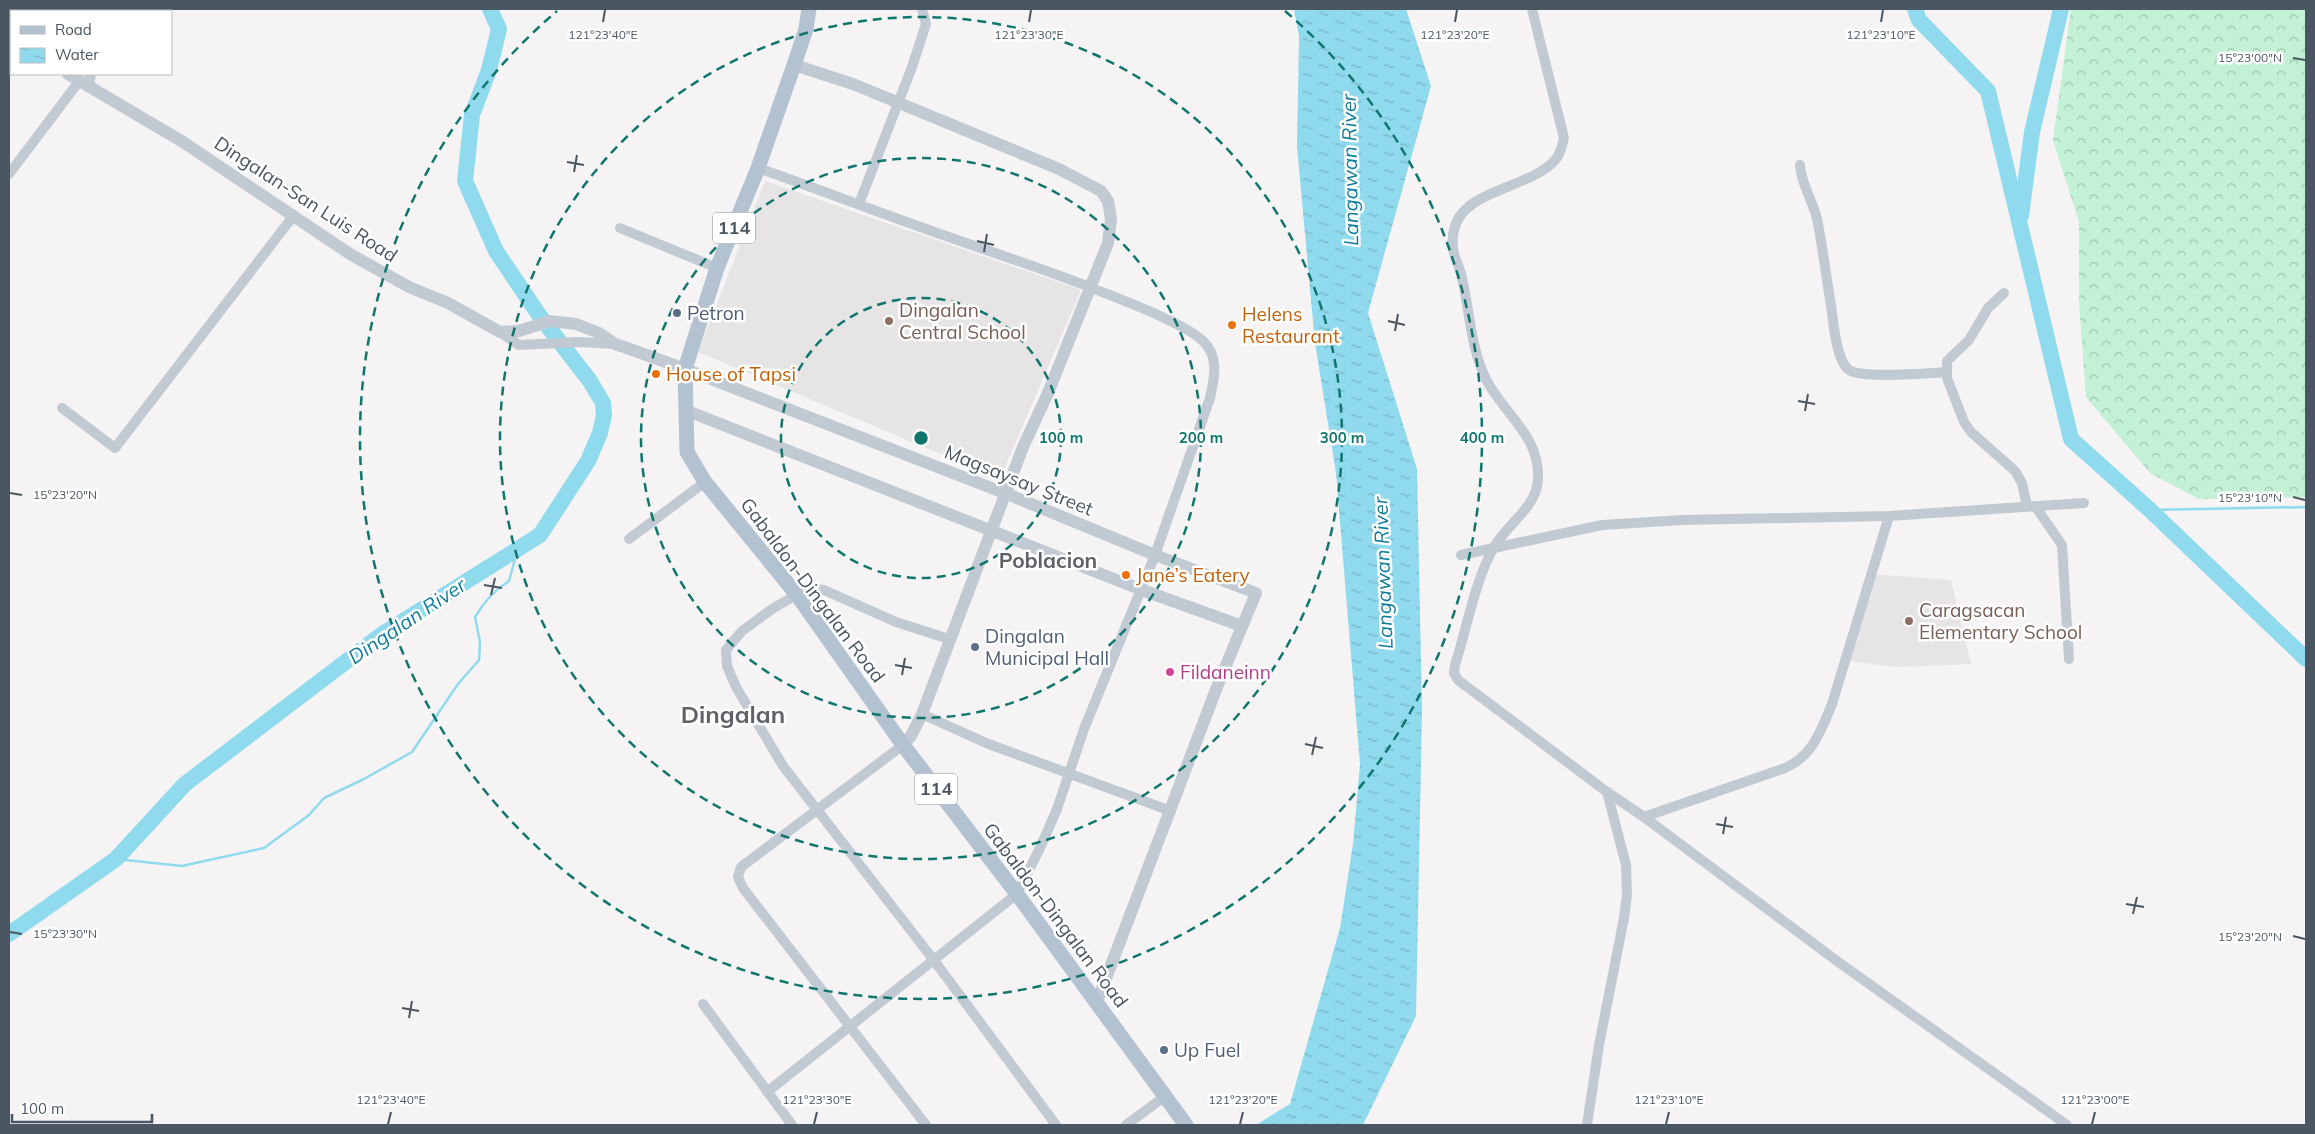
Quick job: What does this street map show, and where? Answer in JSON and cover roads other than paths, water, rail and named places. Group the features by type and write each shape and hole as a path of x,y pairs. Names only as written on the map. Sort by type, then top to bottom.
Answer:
{"main road":[{"name":"Gabaldon-Dingalan Road","path":"809,9 806,29 794,65 758,168 717,268 685,369 687,452 705,482 797,595 903,745 1017,894 1186,1125"}],"street":[{"path":"859,204 912,67 926,24 922,9"},
{"path":"1532,9 1564,138 1561,150 1556,159 1544,169 1513,186 1482,197 1461,214 1454,230 1453,250 1461,274 1479,361 1487,381 1523,428 1532,444 1537,462 1537,491 1533,499 1501,535 1493,549 1477,588 1454,673 1458,680 1607,792 1644,817 1837,961 2068,1125"},
{"path":"794,65 853,84 1060,169 1101,191 1108,201 1111,230 1091,288 1023,447 1007,494 949,639 922,714 911,736 903,745 741,866 738,877 743,888 926,1125"},
{"name":"Dingalan-San Luis Road","path":"71,75 87,80 358,258 409,287 448,303 500,332"},
{"path":"9,174 87,80"},
{"path":"1800,165 1801,175 1816,217 1834,330 1845,367 1858,373 1896,375 1947,372"},
{"path":"758,168 930,230 1009,256 1091,288 1184,328 1204,342 1214,359 1214,378 1210,398 1142,590 1084,729 1040,848 1017,894 766,1092"},
{"path":"62,408 115,448 294,215"},
{"path":"620,228 717,268"},
{"path":"2004,293 1988,308 1969,340 1948,361 1947,372 1957,407 1967,427 2015,472 2022,483 2031,506 2062,545 2069,659"},
{"name":"Magsaysay Street","path":"500,332 519,331 550,321 576,324 599,333 615,344 685,369 1007,494 1256,593 1242,626"},
{"path":"500,332 513,342 528,346 578,342 615,344"},
{"path":"685,410 1142,590 1242,626 1097,1002"},
{"path":"629,539 705,482"},
{"path":"1461,555 1602,525 1682,520 1889,516 2084,503"},
{"path":"1644,817 1798,763 1807,754 1821,731 1832,704 1889,516"},
{"path":"949,639 896,622 824,590 808,588 772,609 742,631 728,645 726,650 727,666 745,705 783,766 933,959 1056,1125"},
{"path":"922,714 986,743 1171,811"},
{"path":"1587,1125 1599,1045 1627,895 1626,865 1607,792"},
{"path":"703,1004 792,1125"},
{"path":"1126,1125 1164,1097"}],"water":[{"name":"Langawan River","path":"1294,9 1406,9 1431,86 1368,313 1417,469 1422,711 1416,1016 1363,1125 1256,1125 1290,1104 1340,928 1353,844 1360,764 1336,473 1315,343 1297,147 1299,36"}],"waterway":[{"name":"Dingalan River","path":"9,934 116,859 185,784 381,635 540,535 588,461 600,433 604,415 603,403 590,381 539,315 496,251 465,181 472,115 489,70 499,29 490,9"},
{"path":"1915,9 1919,20 1988,91 2071,439 2150,510 2306,659"},
{"path":"2021,216 2032,132 2061,9"},
{"path":"2150,510 2306,507"},
{"path":"116,859 182,866 264,848 309,815 324,798 364,779 412,752 458,684 479,660 480,642 475,617 490,597 509,581 518,548"}],"place":[{"name":"Petron","path":"677,313"},
{"name":"Dingalan Central School","path":"889,321"},
{"name":"Helens Restaurant","path":"1232,325"},
{"name":"House of Tapsi","path":"656,374"},
{"name":"Jane’s Eatery","path":"1126,575"},
{"name":"Caragsacan Elementary School","path":"1909,621"},
{"name":"Dingalan Municipal Hall","path":"975,647"},
{"name":"Fildaneinn","path":"1170,672"},
{"name":"Up Fuel","path":"1164,1050"}],"district":[{"name":"Poblacion","path":"1048,561"},
{"name":"Dingalan","path":"733,715"}]}
